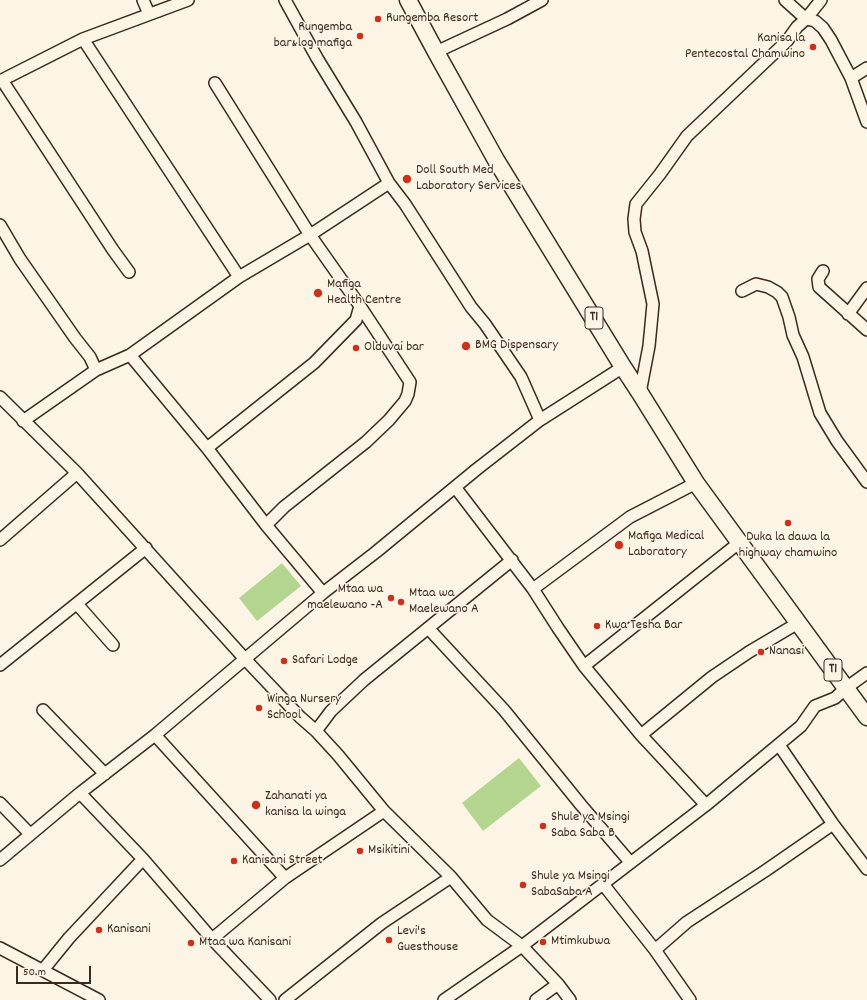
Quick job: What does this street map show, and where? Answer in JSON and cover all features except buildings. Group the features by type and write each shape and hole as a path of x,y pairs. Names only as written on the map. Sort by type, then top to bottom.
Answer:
{"highway":[{"name":"T1","path":"408,0 496,160 696,483 867,717"}],"street":[{"path":"143,0 149,14"},
{"path":"129,272 1,80 83,39 188,0"},
{"path":"285,0 317,58 356,122 389,183 405,204 470,308 485,324 521,377 540,420"},
{"path":"436,52 507,19 542,0"},
{"path":"785,0 806,19 815,21 823,28 852,78 867,122"},
{"path":"640,393 649,346 653,304 642,252 635,232 634,219 636,204 660,174 686,136 787,41 797,27 806,19 821,0"},
{"path":"83,39 239,277"},
{"path":"852,78 867,68"},
{"path":"215,83 310,235 360,306 410,382 405,401 389,420 366,442 284,506 266,525"},
{"path":"23,421 96,370 130,355 239,277 310,235 389,183"},
{"path":"0,224 20,259 90,357 96,370"},
{"path":"823,271 818,279 819,287 867,330"},
{"path":"742,291 756,284 768,287 782,296 793,335 803,357 820,413 837,441 867,482"},
{"path":"848,314 867,288"},
{"path":"207,448 314,363 356,320 360,306"},
{"path":"130,355 207,448 266,525 323,593"},
{"path":"0,860 80,793 155,735 323,593 376,552 455,487 540,420 623,366"},
{"path":"0,397 77,473 245,659 338,755 384,811 451,877 487,920 522,946 558,984 570,1000"},
{"path":"1,536 77,473"},
{"path":"534,589 630,517 696,483"},
{"path":"455,487 534,589 584,666 641,735 706,805"},
{"path":"584,666 740,542"},
{"path":"0,665 146,548"},
{"path":"316,731 331,711 344,698 512,560"},
{"path":"77,604 113,645"},
{"path":"641,735 712,676 798,623"},
{"path":"428,628 504,710 581,805 630,862"},
{"path":"444,1000 522,946 706,805 801,726 815,706 835,698 867,673"},
{"path":"43,710 105,774"},
{"path":"155,735 285,878"},
{"path":"779,745 833,824 867,870"},
{"path":"80,793 143,860 212,940 270,1000"},
{"path":"0,803 30,834"},
{"path":"212,940 285,878 384,811"},
{"path":"655,950 686,922 765,871 833,824"},
{"path":"43,970 69,938 143,860"},
{"path":"285,1000 382,922 451,877"},
{"path":"603,884 655,950 690,1000"},
{"path":"1,953 43,970 99,1000"},
{"path":"536,1000 558,984"}],"green space":[{"path":"282,563 301,586 257,621 239,598"},
{"path":"519,758 541,786 483,831 462,803"}],"place":[{"name":"Rungemba Resort","path":"378,19"},
{"name":"Rungemba bar&log mafiga","path":"360,36"},
{"name":"Kanisa la Pentecostal Chamwino","path":"813,47"},
{"name":"Doll South Med Laboratory Services","path":"407,179"},
{"name":"Mafiga Health Centre","path":"318,293"},
{"name":"BMG Dispensary","path":"466,346"},
{"name":"Olduvai bar","path":"356,348"},
{"name":"Duka la dawa la highway chamwino","path":"788,523"},
{"name":"Mafiga Medical Laboratory","path":"619,545"},
{"name":"Mtaa wa maelewano -A","path":"391,598"},
{"name":"Mtaa wa Maelewano A","path":"401,602"},
{"name":"Kwa Tesha Bar","path":"597,626"},
{"name":"Nanasi","path":"761,652"},
{"name":"Safari Lodge","path":"284,661"},
{"name":"Winga Nursery School","path":"259,708"},
{"name":"Zahanati ya kanisa la winga","path":"256,805"},
{"name":"Shule ya Msingi Saba Saba B","path":"543,826"},
{"name":"Msikitini","path":"360,851"},
{"name":"Kanisani Street","path":"234,861"},
{"name":"Shule ya Msingi SabaSaba A","path":"523,885"},
{"name":"Kanisani","path":"99,930"},
{"name":"Levi's Guesthouse","path":"389,940"},
{"name":"Mtimkubwa","path":"543,942"},
{"name":"Mtaa wa Kanisani","path":"191,943"}]}
